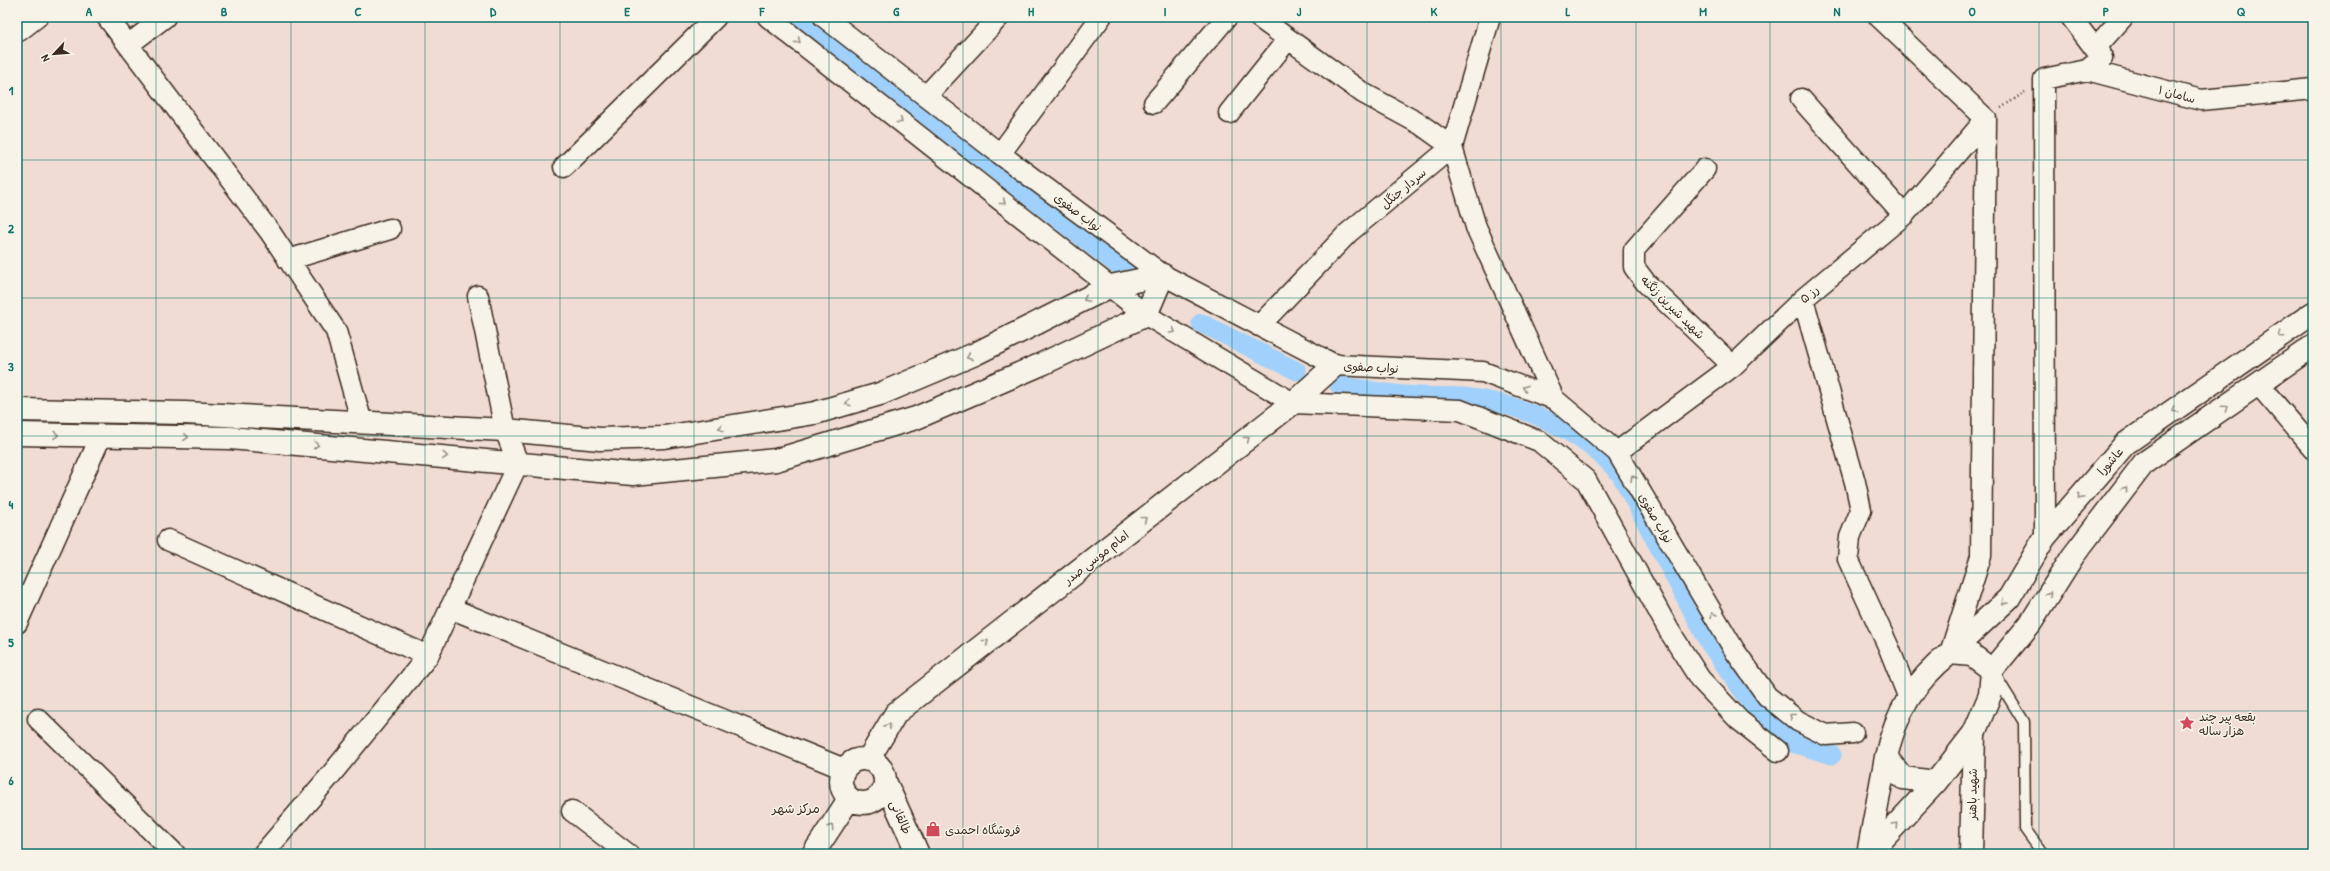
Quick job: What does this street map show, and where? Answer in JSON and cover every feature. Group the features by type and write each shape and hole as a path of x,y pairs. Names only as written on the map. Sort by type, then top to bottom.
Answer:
{"street":[{"path":"17,29 19,31 37,17"},
{"path":"107,17 270,232 336,331 362,423"},
{"path":"128,44 165,17"},
{"path":"564,167 716,17"},
{"path":"768,17 1146,315 1293,403 1460,410 1539,441 1586,480 1670,632 1700,678 1738,720 1778,751"},
{"name":"نواب صفوی","path":"824,17 1000,154 1163,275 1259,326 1335,365 1483,372 1554,399 1617,452 1731,645 1767,696 1798,721 1826,735 1853,733"},
{"path":"926,96 999,17"},
{"path":"1000,154 1101,17"},
{"path":"1154,103 1227,17"},
{"path":"1258,17 1363,92 1420,124 1452,147"},
{"path":"1490,17 1452,147 1476,227 1554,399"},
{"path":"1879,17 1986,119 1981,556 1950,653 1972,655 1992,670"},
{"path":"2071,17 2102,58"},
{"path":"2102,58 2098,46 2123,17"},
{"path":"1229,113 1288,38"},
{"path":"2087,70 2102,58"},
{"name":"سامان ۱","path":"2044,79 2087,70 2201,100 2313,89"},
{"path":"2044,79 2045,537 2073,556"},
{"path":"1801,99 1904,215"},
{"name":"رز ۵","path":"1617,452 1733,366 1803,299 1904,215 1986,119"},
{"name":"سردار جنگل","path":"1259,326 1348,233 1452,147"},
{"name":"شهید شیرین زنگنه","path":"1705,169 1634,250 1634,267 1646,283 1733,366"},
{"path":"288,260 390,228"},
{"path":"17,410 185,413 505,430 600,439 664,437 815,414 880,394 975,354 1110,286 1163,275"},
{"path":"17,434 230,438 634,474 776,460 916,418 1042,364 1146,315 1163,275"},
{"path":"263,854 329,777 428,656 518,463 505,430 478,296"},
{"path":"1803,299 1855,482 1861,510 1850,537 1848,559 1889,648 1908,696"},
{"name":"عاشورا","path":"1869,854 1890,736 1908,696 1929,670 1950,653 2009,598 2045,537 2125,444 2313,313"},
{"path":"1869,854 1936,782 1974,733 1990,695 1992,670 2030,624 2073,556 2144,464 2313,346"},
{"name":"امام موسی صدر","path":"868,760 896,713 1293,403 1335,365"},
{"path":"2258,384 2313,448"},
{"path":"17,623 101,436"},
{"path":"168,540 428,656"},
{"path":"450,608 844,769"},
{"path":"38,718 175,854"},
{"name":"شهید باهنر","path":"1971,854 1974,733"},
{"path":"1886,757 1904,778 1936,782"},
{"path":"855,760 868,760 882,770 885,781 881,794 870,803 863,804 850,799 841,788 841,775 844,769 855,760"},
{"name":"طالقانی","path":"885,781 918,854"},
{"path":"813,854 850,799"},
{"path":"572,811 628,854"}],"lane":[{"path":"1992,670 2024,722 2026,829 2043,854"}],"path":[{"path":"1986,119 2044,79"}],"waterway":[{"path":"799,17 1142,284"},
{"path":"1201,323 1297,371"},
{"path":"1339,385 1405,395 1463,397 1507,405 1550,421 1588,445 1621,475 1710,644 1752,704 1795,744 1832,755"}],"place":[{"name":"بقعه پیر چند هزار ساله","path":"2187,723"},
{"name":"فروشگاه احمدی","path":"933,829"}],"district":[{"name":"مرکز شهر","path":"796,808"}]}
